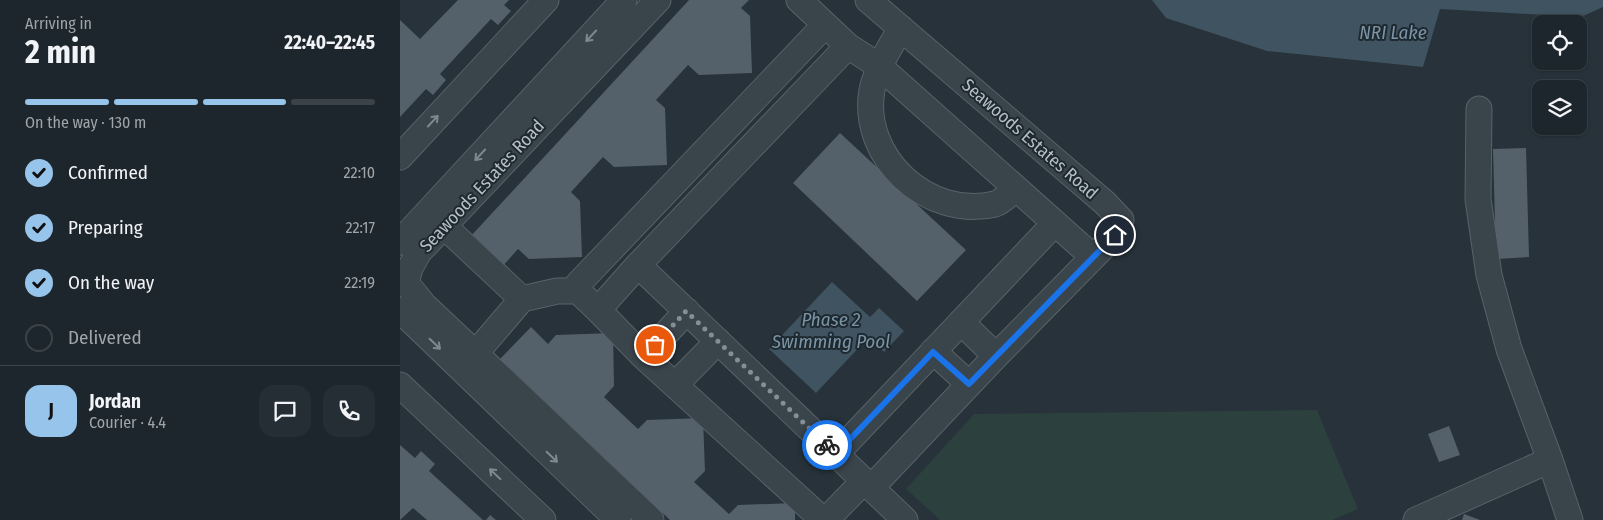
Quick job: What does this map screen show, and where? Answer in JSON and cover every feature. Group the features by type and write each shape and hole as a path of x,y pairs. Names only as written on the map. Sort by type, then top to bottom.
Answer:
{"street":[{"path":"400,157 546,0"},
{"name":"Seawoods Estates Road","path":"400,242 624,0"},
{"name":"Seawoods Estates Road","path":"650,520 424,305 406,283 410,268 419,252 658,0"},
{"path":"799,0 848,46 879,66 1092,256"},
{"name":"Seawoods Estates Road","path":"824,520 868,484 969,384 1092,256 1115,235 1120,229 1122,220 1105,203 868,0"},
{"path":"578,291 578,284 826,25"},
{"path":"902,28 879,66 872,91 872,116 875,132 888,161 904,180 924,194 948,203 972,206 996,204 1016,189"},
{"path":"598,310 638,265 848,46"},
{"path":"1480,109 1478,199 1489,276 1509,349 1570,520"},
{"path":"722,134 745,153"},
{"path":"836,454 1055,223"},
{"path":"444,226 522,299"},
{"path":"638,265 868,484 893,516"},
{"path":"475,354 522,299 557,291 578,291 644,357 824,520"},
{"path":"400,310 618,520"},
{"path":"644,357 686,311"},
{"path":"961,322 996,356"},
{"path":"675,385 718,341"},
{"path":"933,352 969,384"},
{"path":"400,384 543,520"},
{"path":"1416,520 1550,460"}],"green space":[{"path":"1317,410 1358,509 1333,520 940,520 906,489 974,414"}],"water":[{"name":"NRI Lake","path":"1152,0 1603,0 1603,7 1585,15 1546,15 1440,9 1423,67 1267,51 1166,18"},
{"name":"Phase 2 Swimming Pool","path":"832,282 870,317 879,308 904,331 884,352 868,338 816,393 769,349"}],"building":[{"path":"458,0 509,0 504,5 511,11 498,25 491,19 440,74 446,80 433,95 426,89 400,117 400,20 420,39"},
{"path":"689,0 749,0 741,8 750,16 752,73 699,75 688,65 656,100 665,108 667,165 614,167 603,157 571,192 580,201 582,257 529,259 518,249 502,267 470,237"},
{"path":"840,133 966,250 917,301 793,183"},
{"path":"1526,148 1529,257 1496,259 1493,149"},
{"path":"531,327 548,344 556,335 613,333 614,386 604,397 638,429 647,420 703,418 705,471 694,482 729,514 738,505 795,503 795,520 670,520 500,359"},
{"path":"1449,426 1460,455 1439,462 1428,434"},
{"path":"400,445 415,458 421,451 435,464 429,471 483,520 427,520 413,508 400,520"},
{"path":"1464,514 1480,520 1462,520"},
{"path":"490,515 496,520 486,520"}],"way so far":[{"path":"655,345 686,311 827,445"}],"route":[{"path":"827,445 836,454 933,352 969,384 1092,256 1115,235"}]}
